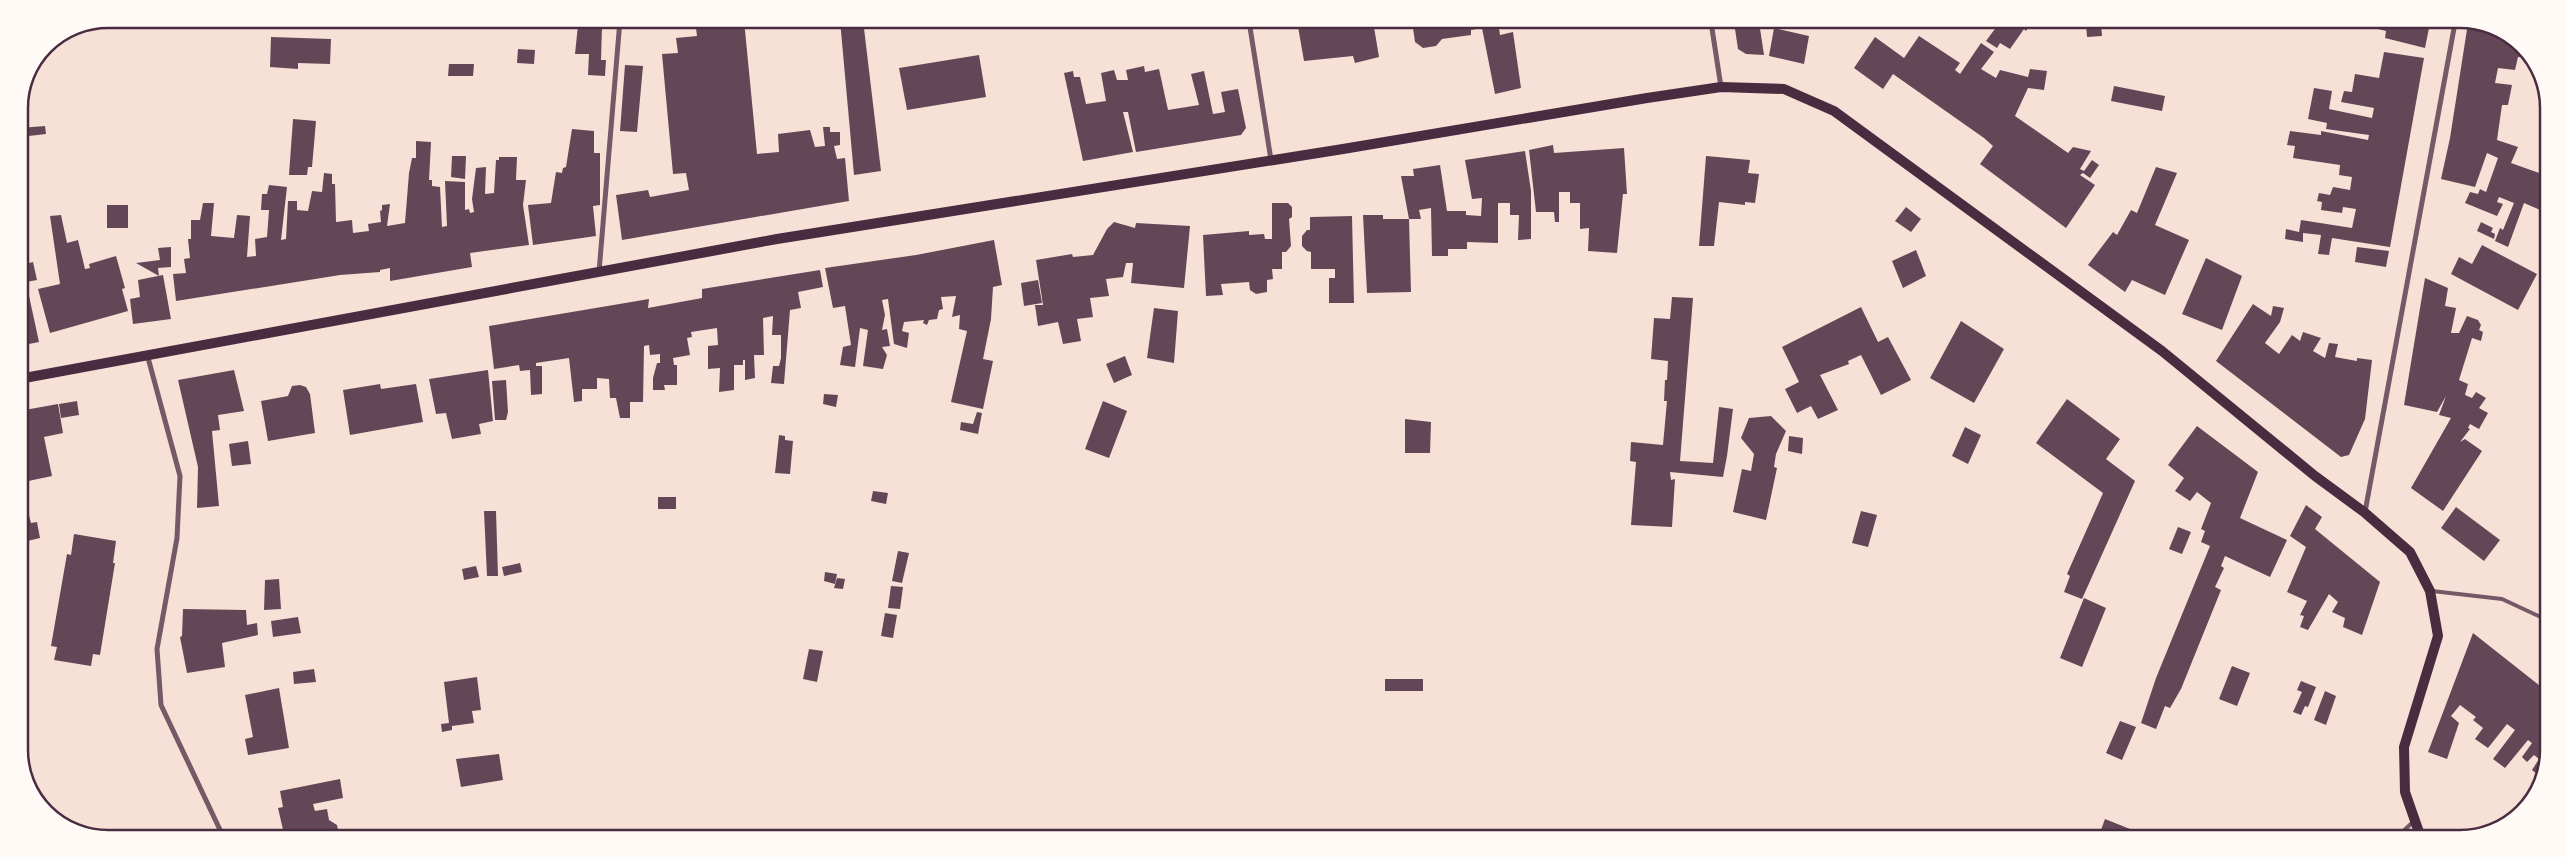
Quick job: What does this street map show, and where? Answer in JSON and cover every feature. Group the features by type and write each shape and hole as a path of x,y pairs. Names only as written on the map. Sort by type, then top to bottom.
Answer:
{"main road":[{"path":"28,377 777,238 1721,87 1784,89 1834,111 2162,351 2314,476 2364,512 2410,552 2430,591 2438,636 2404,747 2405,792 2418,830"}],"street":[{"path":"599,272 619,28"},
{"path":"1250,28 1271,160"},
{"path":"1712,28 1721,87"},
{"path":"2364,512 2454,28"},
{"path":"147,354 180,476 177,538 157,649 161,705 220,830"}],"lane":[{"path":"2430,591 2502,599 2540,616"},
{"path":"2404,830 2415,820"}],"building":[{"path":"578,28 602,28 601,60 606,60 605,76 588,75 589,54 575,54"},
{"path":"696,28 745,28 757,154 779,152 778,134 810,130 815,147 825,146 823,127 830,127 830,132 840,132 840,145 834,146 837,159 845,158 849,201 622,240 616,195 648,190 650,197 689,190 686,173 673,174 662,54 678,53 676,38 697,36"},
{"path":"841,28 864,28 881,171 854,175"},
{"path":"1298,28 1374,28 1379,57 1355,63 1353,56 1304,61"},
{"path":"1413,28 1482,28 1471,30 1471,35 1442,39 1436,46 1423,48 1415,42"},
{"path":"1482,28 1499,28 1500,35 1513,32 1521,88 1495,94"},
{"path":"1735,28 1760,28 1764,55 1746,54 1738,49"},
{"path":"1774,28 1809,36 1804,64 1769,56"},
{"path":"1996,28 2028,28 2026,31 2024,29 2010,49 2000,43 1997,48 1986,41"},
{"path":"2086,28 2101,28 2102,36 2087,37"},
{"path":"2374,28 2429,28 2425,48 2385,38 2386,31"},
{"path":"2467,28 2470,28 2495,36 2508,44 2521,57 2518,57 2515,70 2498,68 2495,83 2512,85 2508,105 2502,105 2497,140 2518,147 2511,163 2539,173 2539,210 2524,203 2508,247 2495,241 2500,228 2503,230 2514,203 2499,197 2497,202 2503,204 2497,216 2465,203 2470,192 2478,194 2480,189 2486,192 2498,158 2487,153 2475,187 2441,179 2450,138"},
{"path":"1919,36 1960,63 1955,70 1960,74 1981,43 1994,52 1981,69 1996,78 2000,70 2028,77 2030,69 2047,71 2044,90 2028,88 2015,116 2068,153 2073,147 2091,151 2080,169 2084,171 2092,160 2099,165 2090,178 2083,173 2080,175 2095,185 2066,228 1980,164 1993,146 1984,138 1893,74 1883,89 1854,68 1875,37 1904,58"},
{"path":"271,37 331,39 330,64 298,63 298,69 270,67"},
{"path":"518,49 535,50 534,64 517,63"},
{"path":"2384,52 2424,58 2390,247 2332,238 2329,255 2318,254 2321,235 2303,233 2303,242 2285,239 2286,229 2299,232 2301,220 2352,228 2356,209 2343,207 2342,213 2321,210 2322,202 2317,201 2319,193 2330,195 2333,187 2350,190 2352,177 2339,175 2340,165 2293,158 2295,146 2287,145 2290,131 2321,135 2321,131 2368,140 2369,135 2326,129 2327,123 2308,119 2314,88 2332,91 2329,109 2372,118 2374,108 2341,102 2344,91 2352,92 2355,74 2379,78"},
{"path":"979,55 986,97 907,110 899,68"},
{"path":"449,64 474,64 473,76 448,76"},
{"path":"625,65 643,66 637,132 620,131"},
{"path":"1144,66 1145,72 1159,69 1168,110 1199,105 1191,74 1204,71 1213,114 1225,112 1221,92 1238,89 1246,128 1241,135 1136,152 1128,112 1123,112 1133,152 1083,161 1064,73 1073,71 1074,77 1080,77 1086,104 1106,101 1101,73 1114,70 1117,80 1128,80 1126,70"},
{"path":"2114,86 2165,96 2162,111 2111,101"},
{"path":"293,119 316,121 312,167 308,167 307,175 289,175"},
{"path":"45,126 46,134 28,136 28,127"},
{"path":"572,129 594,131 594,153 600,153 600,205 593,206 596,236 533,245 528,205 551,203 556,172 562,173 563,168 566,167"},
{"path":"416,141 431,142 429,180 432,180 432,186 440,187 442,227 447,226 445,181 465,182 465,210 469,209 470,213 474,212 472,199 476,168 486,167 485,194 494,193 496,160 499,160 499,157 517,157 516,180 526,180 523,205 529,245 470,253 472,267 390,281 390,268 380,270 380,272 340,275 176,301 173,274 186,273 184,259 190,258 188,239 191,239 191,220 200,220 203,203 214,203 211,236 234,238 237,215 250,216 247,257 256,256 255,239 267,237 269,210 261,210 262,194 267,194 269,185 287,187 281,240 286,239 288,201 297,201 297,210 308,211 312,191 322,192 324,173 332,174 332,184 335,184 336,222 352,220 353,233 369,231 368,224 381,222 380,211 382,210 382,205 390,204 387,226 405,223 409,173 412,158 416,158"},
{"path":"1553,145 1554,153 1624,148 1627,194 1623,194 1617,253 1588,251 1589,228 1580,229 1580,203 1570,203 1570,192 1559,192 1559,222 1555,222 1554,212 1536,212 1529,150"},
{"path":"1525,151 1531,191 1531,239 1518,240 1519,215 1510,215 1510,203 1498,203 1498,243 1467,242 1467,249 1448,249 1448,256 1432,256 1431,208 1419,210 1421,219 1409,219 1401,176 1414,176 1413,169 1440,165 1447,211 1466,211 1466,215 1481,216 1482,198 1472,199 1465,160"},
{"path":"452,156 466,156 465,179 451,177"},
{"path":"1706,156 1750,160 1748,173 1759,174 1755,203 1745,202 1745,205 1719,202 1714,246 1699,246"},
{"path":"2156,167 2177,173 2155,225 2189,240 2165,295 2132,280 2125,292 2088,265 2113,232 2117,235 2131,210 2137,213"},
{"path":"1272,203 1288,203 1292,207 1292,217 1289,219 1291,246 1286,252 1282,252 1282,269 1272,269 1273,279 1267,280 1267,292 1256,294 1250,290 1249,282 1221,284 1223,295 1206,296 1203,235 1249,231 1249,235 1264,234 1265,239 1272,239"},
{"path":"107,205 128,205 128,228 107,228"},
{"path":"1906,207 1921,219 1911,232 1895,221"},
{"path":"61,215 67,243 78,240 85,269 90,268 89,264 116,256 125,288 122,289 128,311 50,333 38,289 60,284 50,216"},
{"path":"1363,215 1383,215 1383,219 1409,219 1411,292 1367,293"},
{"path":"1352,216 1354,303 1329,303 1329,278 1335,278 1335,269 1311,269 1311,252 1302,246 1302,236 1307,230 1310,230 1310,217"},
{"path":"1114,222 1135,228 1136,223 1190,226 1184,288 1131,283 1133,263 1126,263 1123,277 1106,279 1109,296 1090,298 1093,317 1077,319 1081,341 1063,344 1058,322 1038,326 1035,305 1043,305 1036,260 1072,254 1073,257 1093,255 1107,229"},
{"path":"2481,222 2493,228 2491,232 2495,234 2494,239 2477,231"},
{"path":"994,240 1002,285 993,287 991,319 983,359 993,361 983,409 951,402 967,331 959,329 960,315 952,317 956,296 941,297 943,309 939,310 937,319 929,320 927,325 923,323 924,320 904,322 902,331 909,333 907,348 894,344 888,299 882,300 885,315 882,330 887,329 890,346 882,347 887,355 883,369 863,366 868,330 860,328 855,367 840,365 843,347 851,345 845,306 833,308 825,268 916,255"},
{"path":"2482,245 2537,274 2518,310 2451,274 2459,257 2472,264"},
{"path":"171,247 171,267 158,268 159,276 136,263 160,260 158,248"},
{"path":"2357,247 2389,251 2386,267 2355,262"},
{"path":"1916,250 1926,276 1903,288 1892,261"},
{"path":"28,254 29,263 33,262 37,280 28,282"},
{"path":"2206,258 2242,276 2222,330 2182,314"},
{"path":"820,270 823,287 798,292 801,308 790,310 784,384 771,383 773,366 779,366 781,358 781,335 772,335 773,316 763,318 764,355 754,355 755,378 745,380 745,360 743,360 743,365 734,365 734,390 719,392 720,368 708,369 708,346 718,345 717,328 691,332 692,337 687,338 690,355 673,358 674,365 677,365 677,385 664,385 665,390 653,390 653,378 657,363 660,363 660,354 650,355 649,345 644,346 643,402 630,402 630,418 620,418 616,398 610,398 609,379 597,378 597,389 582,389 582,401 574,402 569,358 536,363 536,366 542,366 542,394 531,395 530,370 520,371 519,365 494,369 489,326 649,299 648,308 702,298 702,289"},
{"path":"163,275 171,319 133,324 130,299 140,297 138,280"},
{"path":"2425,278 2448,288 2445,306 2456,308 2451,333 2459,333 2467,316 2478,320 2481,325 2479,330 2483,332 2481,341 2472,338 2459,380 2468,384 2465,395 2472,398 2476,392 2486,398 2479,408 2488,413 2479,429 2470,424 2468,428 2470,429 2460,442 2465,439 2482,451 2443,511 2411,488 2451,418 2439,415 2446,396 2437,412 2404,405"},
{"path":"1038,280 1042,303 1024,306 1021,283"},
{"path":"28,291 39,342 28,344"},
{"path":"1672,297 1693,298 1680,461 1713,463 1719,407 1733,409 1727,456 1723,477 1670,472 1671,480 1675,479 1672,527 1631,525 1636,462 1630,461 1631,442 1663,445 1667,401 1664,401 1665,380 1667,380 1668,361 1651,359 1654,318 1670,319"},
{"path":"2253,304 2271,316 2273,306 2284,308 2280,322 2265,343 2279,354 2292,335 2300,341 2303,332 2321,338 2313,351 2325,358 2329,343 2338,344 2335,357 2357,361 2357,358 2372,360 2365,419 2349,455 2341,457 2216,361"},
{"path":"1861,307 1878,342 1888,337 1911,380 1881,395 1861,355 1848,361 1849,364 1820,375 1838,410 1818,419 1811,406 1797,413 1785,389 1799,382 1782,347"},
{"path":"1154,308 1178,311 1174,363 1147,358"},
{"path":"1961,321 2004,349 1974,403 1930,378"},
{"path":"1125,356 1132,375 1114,383 1106,364"},
{"path":"234,370 244,411 218,415 220,430 212,431 219,506 197,508 198,467 178,380"},
{"path":"488,370 493,421 479,424 481,434 452,439 446,413 436,414 429,379"},
{"path":"506,380 508,412 506,420 495,420 492,381"},
{"path":"380,384 381,389 416,384 423,422 350,435 343,390"},
{"path":"300,385 306,387 310,394 315,433 268,441 261,401 288,396 292,386"},
{"path":"824,394 838,395 836,407 823,404"},
{"path":"2067,399 2120,439 2106,459 2135,481 2082,599 2064,592 2070,576 2067,574 2103,493 2036,443"},
{"path":"77,401 79,415 61,418 59,404"},
{"path":"1103,401 1127,411 1109,458 1085,449"},
{"path":"58,404 63,433 44,437 52,476 28,481 28,409"},
{"path":"977,412 982,413 978,434 960,430 961,422 973,424"},
{"path":"1771,416 1786,431 1776,454 1774,467 1777,468 1766,520 1733,512 1742,469 1751,471 1754,454 1741,438 1749,418"},
{"path":"1405,419 1431,422 1430,453 1405,453"},
{"path":"2197,426 2258,472 2240,518 2287,540 2270,577 2225,556 2221,566 2224,568 2215,587 2221,590 2181,689 2170,708 2165,706 2156,729 2141,723 2156,678 2210,546 2201,542 2205,531 2201,529 2211,503 2197,492 2190,501 2175,491 2184,478 2168,465"},
{"path":"1965,427 1981,435 1968,464 1952,456"},
{"path":"779,435 785,436 785,440 793,441 790,474 775,473"},
{"path":"1789,436 1803,438 1802,454 1788,451"},
{"path":"248,441 251,464 232,466 229,444"},
{"path":"873,491 888,493 886,504 871,501"},
{"path":"658,497 676,497 676,509 658,509"},
{"path":"2306,505 2322,517 2315,529 2380,582 2362,635 2343,627 2345,618 2332,612 2338,602 2329,594 2308,630 2300,627 2304,616 2300,615 2307,601 2287,592 2306,547 2290,536"},
{"path":"2456,507 2500,540 2484,561 2441,528"},
{"path":"484,511 496,511 498,576 487,576"},
{"path":"1861,511 1877,515 1868,547 1852,543"},
{"path":"28,512 31,523 37,522 40,538 28,541"},
{"path":"2178,527 2191,532 2182,554 2169,549"},
{"path":"74,534 116,541 113,563 115,563 100,655 93,654 91,666 54,660 57,647 51,646 67,554 71,555"},
{"path":"898,551 909,553 902,583 892,581"},
{"path":"520,563 522,572 504,576 502,567"},
{"path":"476,566 479,577 464,580 462,569"},
{"path":"825,572 837,574 835,584 824,581"},
{"path":"837,578 845,579 843,589 834,588"},
{"path":"279,579 281,609 264,610 265,580"},
{"path":"891,586 903,587 900,609 888,608"},
{"path":"2084,598 2106,608 2082,667 2060,658"},
{"path":"183,609 246,610 247,625 257,623 258,635 222,643 225,667 187,673 180,637 182,636"},
{"path":"885,613 897,615 893,638 881,636"},
{"path":"298,617 301,633 273,637 271,621"},
{"path":"2473,633 2540,686 2540,749 2539,760 2536,773 2532,770 2539,759 2534,755 2527,762 2522,757 2532,743 2528,740 2505,768 2493,759 2515,730 2507,724 2488,748 2475,739 2483,728 2473,720 2476,717 2460,705 2451,716 2459,723 2447,759 2428,752"},
{"path":"809,649 823,651 817,682 803,679"},
{"path":"2232,666 2250,673 2237,706 2219,699"},
{"path":"314,669 316,682 294,684 293,672"},
{"path":"477,677 481,710 472,711 474,723 452,726 452,730 442,732 441,724 449,723 444,682"},
{"path":"1385,679 1423,679 1423,691 1385,691"},
{"path":"2301,681 2316,687 2308,707 2305,706 2301,715 2293,712 2302,692 2297,690"},
{"path":"279,688 289,748 248,755 245,739 253,737 245,695"},
{"path":"2325,691 2336,696 2326,725 2314,720"},
{"path":"2120,721 2136,727 2122,760 2106,753"},
{"path":"499,754 503,780 461,787 456,759"},
{"path":"340,779 343,798 313,804 315,811 327,809 329,820 337,825 338,830 283,830 278,808 283,807 280,791"},
{"path":"2105,819 2130,829 2130,830 2101,830"}]}
